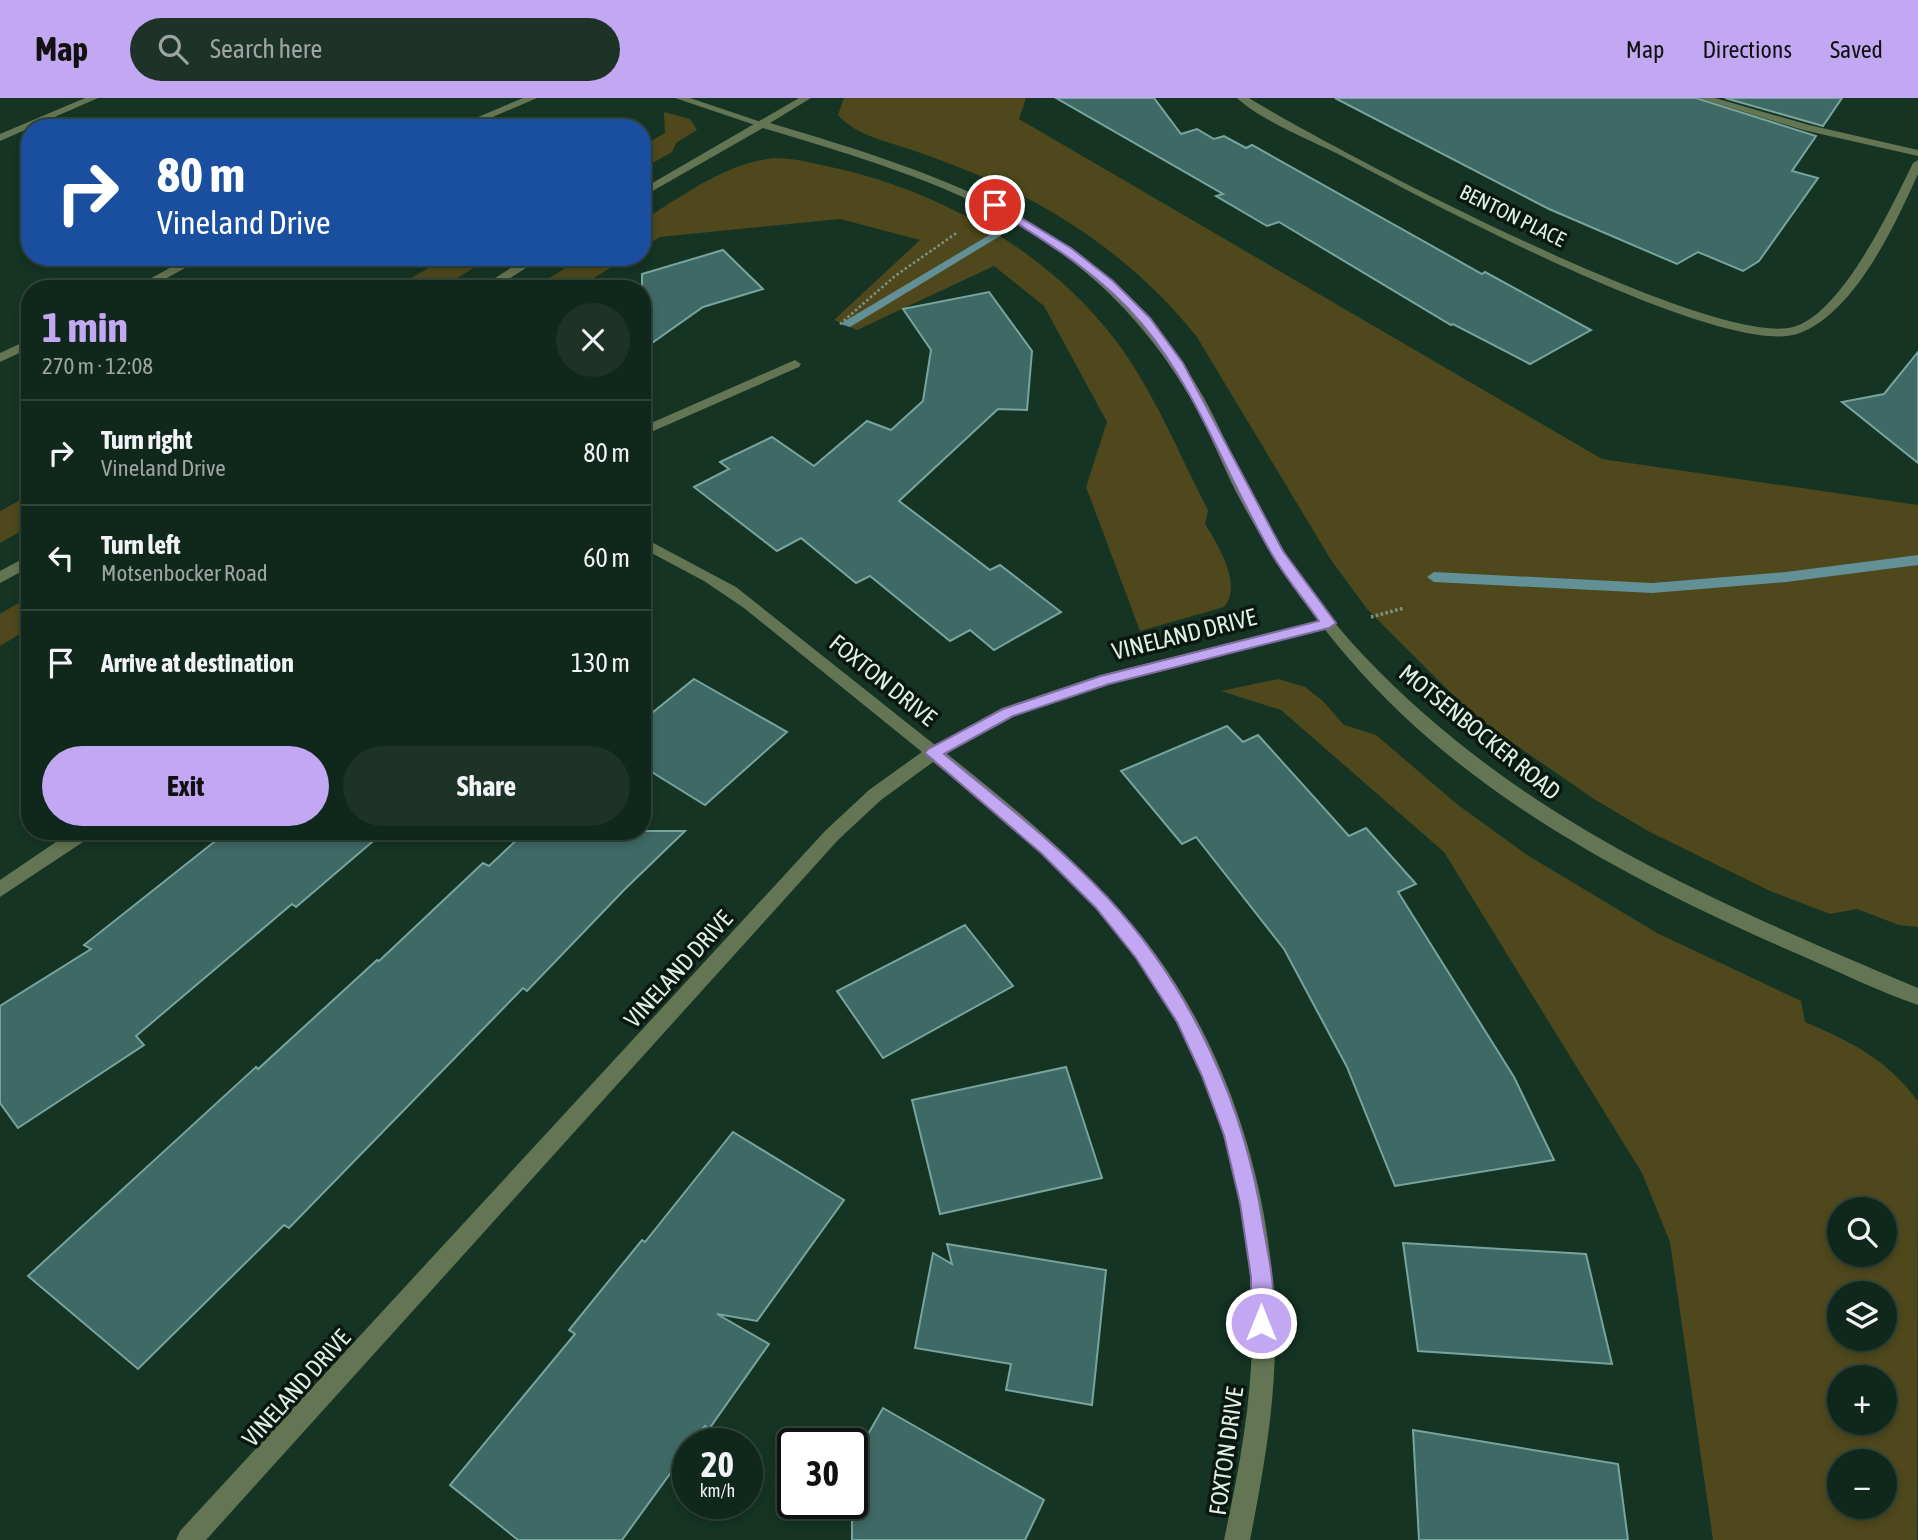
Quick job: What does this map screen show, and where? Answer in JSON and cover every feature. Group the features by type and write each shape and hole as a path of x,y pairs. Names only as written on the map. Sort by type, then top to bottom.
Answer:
{"street":[{"path":"44,119 93,98"},
{"path":"480,119 532,98"},
{"name":"MOTSENBOCKER ROAD","path":"680,98 881,159 995,205 1046,235 1109,283 1146,321 1177,363 1277,552 1329,623 1368,669 1419,718 1508,789 1560,825 1690,897 1918,997"},
{"path":"651,189 806,98"},
{"name":"BENTON PLACE","path":"1241,98 1590,274 1724,326 1781,335 1798,330 1812,321 1857,274 1891,222 1918,163"},
{"path":"1703,98 1807,128 1918,153"},
{"path":"0,138 21,129"},
{"path":"155,280 182,266"},
{"path":"499,280 522,266"},
{"path":"0,358 21,348"},
{"path":"651,428 795,364"},
{"name":"FOXTON DRIVE","path":"651,547 731,592 933,753 1046,849 1102,903 1142,953 1183,1017 1212,1076 1234,1135 1250,1203 1261,1277 1262,1370 1254,1458 1237,1540"},
{"path":"0,578 21,565"},
{"name":"VINELAND DRIVE","path":"189,1540 832,835 875,795 933,753 1008,712 1106,679 1329,623"},
{"path":"0,890 73,840"}],"path":[{"path":"840,324 895,276 958,232"},
{"path":"1371,617 1404,608"}],"shaded area":[{"path":"844,98 1026,98 1019,119 1602,459 1918,505 1918,927 1899,925 1857,909 1830,914 1770,891 1648,831 1594,799 1497,732 1462,704 1367,609 1331,560 1197,337 1152,287 1074,225 1016,192 959,167 874,138 854,128 838,115"},
{"path":"664,112 690,119 697,130 676,143 672,152 651,164 651,141 665,133"},
{"path":"788,159 867,176 947,207 1021,250 1055,276 1086,305 1113,337 1140,377 1208,510 1205,524 1222,554 1230,577 1229,598 1224,607 1140,631 1086,487 1107,422 1044,306 994,266 857,330 834,320 920,240 840,219 660,237 651,242 651,215 721,174 756,161"},
{"path":"432,266 477,266 454,280 408,280"},
{"path":"569,266 613,266 591,280 546,280"},
{"path":"21,500 21,531 0,543 0,511"},
{"path":"21,601 21,633 0,646 0,614"},
{"path":"1278,679 1305,687 1323,701 1344,725 1376,735 1458,805 1527,855 1657,933 1801,1001 1805,1022 1867,1053 1906,1086 1918,1101 1917,1540 1713,1540 1670,1242 1642,1173 1444,852 1281,710 1221,691"}],"building":[{"path":"1056,98 1154,98 1181,134 1197,129 1214,139 1224,136 1246,148 1252,145 1482,274 1485,272 1591,330 1530,364 1451,325 1279,222 1267,226 1216,196 1223,194"},
{"path":"1335,98 1696,98 1816,136 1792,171 1818,178 1759,261 1743,271 1698,252 1677,264 1549,209"},
{"path":"1725,98 1842,98 1823,126"},
{"path":"723,250 763,289 703,307 651,344 651,280 642,280 642,274"},
{"path":"989,292 1032,351 1027,410 998,409 899,501 990,570 1000,565 1061,612 994,650 970,630 950,641 870,576 856,583 801,538 777,551 694,487 729,469 720,462 772,437 814,466 867,421 891,430 923,401 931,350 903,309"},
{"path":"1918,352 1918,463 1842,402 1884,394"},
{"path":"694,679 787,732 705,805 651,772 651,714"},
{"path":"1227,726 1243,742 1258,735 1349,836 1366,828 1416,884 1398,892 1514,1077 1554,1160 1395,1186 1347,1067 1284,949 1196,837 1182,844 1121,771"},
{"path":"651,831 685,831 527,991 523,988 289,1228 284,1225 138,1369 28,1276 256,1067 258,1069 379,961 483,863 489,866 516,840 651,840"},
{"path":"217,840 374,840 296,907 292,904 136,1036 144,1045 18,1128 0,1103 0,1006 91,949 84,945"},
{"path":"965,925 1013,986 883,1058 837,991"},
{"path":"1066,1067 1102,1178 940,1214 912,1100"},
{"path":"733,1132 844,1200 757,1321 717,1314 769,1344 710,1428 672,1428 672,1471 622,1540 518,1540 450,1485 575,1334 569,1330 642,1240 645,1242"},
{"path":"1403,1243 1586,1254 1612,1364 1418,1351"},
{"path":"947,1244 1106,1270 1092,1405 1006,1390 1011,1364 915,1348 933,1253 952,1264"},
{"path":"883,1408 1044,1500 1025,1540 852,1540 852,1519 868,1519 868,1434"},
{"path":"1413,1430 1618,1464 1628,1540 1419,1540"}],"waterway":[{"path":"846,324 996,234"},
{"path":"1434,577 1652,588 1786,577 1918,560"}],"route":[{"path":"995,205 1068,250 1109,283 1146,321 1191,387 1277,552 1329,623 1106,679 1008,712 933,753 1046,849 1102,903 1142,953 1183,1017 1212,1076 1234,1135 1250,1203 1261,1277 1261,1323"}]}
